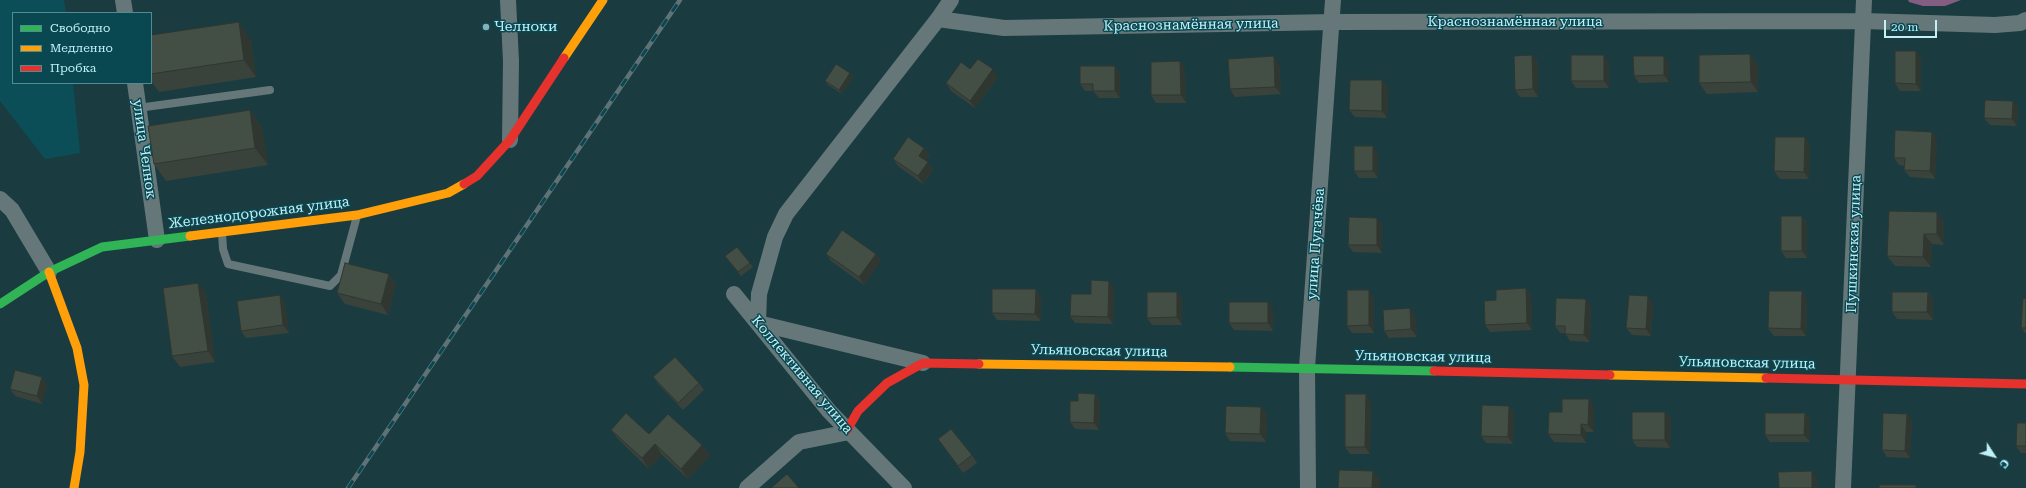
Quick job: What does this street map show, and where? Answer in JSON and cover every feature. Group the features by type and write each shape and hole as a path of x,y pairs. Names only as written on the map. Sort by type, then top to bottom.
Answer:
{"street":[{"path":"124,0 125,12"},
{"path":"508,0 511,61 510,140"},
{"name":"Железнодорожная улица","path":"0,304 49,272 102,247 357,215 448,193 477,176 510,140 603,0"},
{"path":"923,363 758,323 759,294 775,237 786,214 938,19 950,0"},
{"name":"улица Пугачёва","path":"1308,488 1307,368 1334,0"},
{"name":"Пушкинская улица","path":"1843,488 1864,0"},
{"name":"Краснознамённая улица","path":"938,19 1004,28 1332,22 1862,21 1995,25 2020,23 2026,20"},
{"name":"улица Челнок","path":"135,84 157,240"},
{"path":"0,199 12,210 49,272 77,348 84,385 80,452 74,488"},
{"name":"Коллективная улица","path":"734,294 829,411 904,488"},
{"name":"Ульяновская улица","path":"848,431 858,411 887,383 923,363 1307,368 2026,384"},
{"path":"747,488 798,442 848,431"}],"lane":[{"path":"138,108 270,90"},
{"path":"222,231 223,249 228,264 330,286 341,275 357,215"}],"shaded area":[{"path":"0,0 64,0 66,12 12,12 12,84 73,84 80,153 45,159 0,101"},
{"path":"1908,0 1961,0 1945,6 1923,6 1909,2"}],"building":[{"path":"239,22 244,60 152,74 152,35"},
{"path":"1895,51 1916,51 1916,84 1895,83"},
{"path":"1750,54 1751,82 1699,83 1699,55"},
{"path":"1532,55 1533,89 1515,90 1514,56"},
{"path":"1571,55 1604,55 1604,81 1571,81"},
{"path":"1274,56 1275,87 1230,89 1228,59"},
{"path":"1633,56 1664,56 1664,75 1634,76"},
{"path":"978,59 993,69 970,101 946,83 961,62 970,69"},
{"path":"1180,61 1181,95 1151,95 1151,62"},
{"path":"836,64 850,73 839,90 825,81"},
{"path":"1080,66 1115,66 1115,91 1093,91 1093,84 1080,84"},
{"path":"1350,80 1382,80 1382,111 1349,110"},
{"path":"1985,100 2013,101 2012,119 1984,118"},
{"path":"250,110 255,148 154,164 148,126"},
{"path":"1895,130 1932,132 1930,171 1904,170 1905,158 1894,158"},
{"path":"908,137 924,148 919,156 928,162 918,176 893,159"},
{"path":"1775,137 1805,137 1804,172 1774,171"},
{"path":"1354,146 1373,146 1373,171 1354,171"},
{"path":"1889,211 1937,212 1937,234 1924,234 1923,257 1887,256"},
{"path":"1781,216 1802,216 1802,251 1781,251"},
{"path":"1349,217 1377,218 1377,245 1348,245"},
{"path":"842,230 876,254 859,277 826,254"},
{"path":"737,247 750,263 738,272 725,256"},
{"path":"345,263 389,274 381,304 337,293"},
{"path":"1091,280 1109,281 1108,317 1070,316 1071,294 1091,294"},
{"path":"198,283 208,351 172,356 163,288"},
{"path":"1526,288 1527,323 1485,325 1484,301 1496,300 1496,290"},
{"path":"992,289 1036,289 1035,314 992,313"},
{"path":"1347,290 1369,290 1369,325 1347,326"},
{"path":"1769,291 1802,291 1801,329 1768,328"},
{"path":"1147,292 1177,292 1177,317 1147,318"},
{"path":"1892,292 1928,292 1927,312 1892,312"},
{"path":"280,295 283,325 241,331 237,301"},
{"path":"1629,295 1648,296 1646,329 1626,328"},
{"path":"1556,298 1586,299 1584,335 1565,334 1565,326 1555,326"},
{"path":"2023,298 2026,299 2026,328 2021,328"},
{"path":"1229,302 1268,302 1268,323 1229,323"},
{"path":"1410,308 1411,329 1384,331 1383,310"},
{"path":"675,357 699,383 678,403 653,377"},
{"path":"15,370 42,377 37,396 10,389"},
{"path":"1078,393 1095,394 1094,423 1070,422 1070,401 1078,401"},
{"path":"1345,394 1366,394 1365,447 1345,447"},
{"path":"1562,399 1589,399 1588,425 1581,424 1581,435 1548,434 1549,412 1562,412"},
{"path":"1482,405 1509,406 1508,437 1481,436"},
{"path":"1226,406 1261,407 1260,434 1225,433"},
{"path":"1632,412 1665,412 1665,440 1632,440"},
{"path":"626,413 649,434 668,414 702,445 681,469 655,444 642,458 611,430"},
{"path":"1765,413 1805,413 1804,435 1765,435"},
{"path":"1883,413 1907,414 1905,451 1882,450"},
{"path":"2017,423 2026,423 2026,446 2016,446"},
{"path":"951,429 972,455 958,466 938,439"},
{"path":"1339,470 1373,471 1372,488 1338,488"},
{"path":"1812,471 1812,488 1779,488 1778,472"},
{"path":"787,474 799,488 771,488"},
{"path":"1879,485 1916,485 1916,488 1879,488"}],"railway":[{"path":"348,488 680,0"}],"traffic: fast":[{"path":"0,304 49,272 102,247 190,236"},
{"path":"1230,367 1434,371"}],"traffic: slow":[{"path":"564,58 603,0"},
{"path":"190,236 357,215 448,193 464,184"},
{"path":"49,272 77,348 84,385 80,452 74,488"},
{"path":"979,364 1230,367"},
{"path":"1610,375 1766,378"}],"traffic: jam":[{"path":"464,184 477,176 510,140 564,58"},
{"path":"847,430 858,411 887,383 923,363 979,364"},
{"path":"1434,371 1610,375"},
{"path":"1766,378 2026,384"}],"place":[{"name":"Челноки","path":"486,27"}]}
